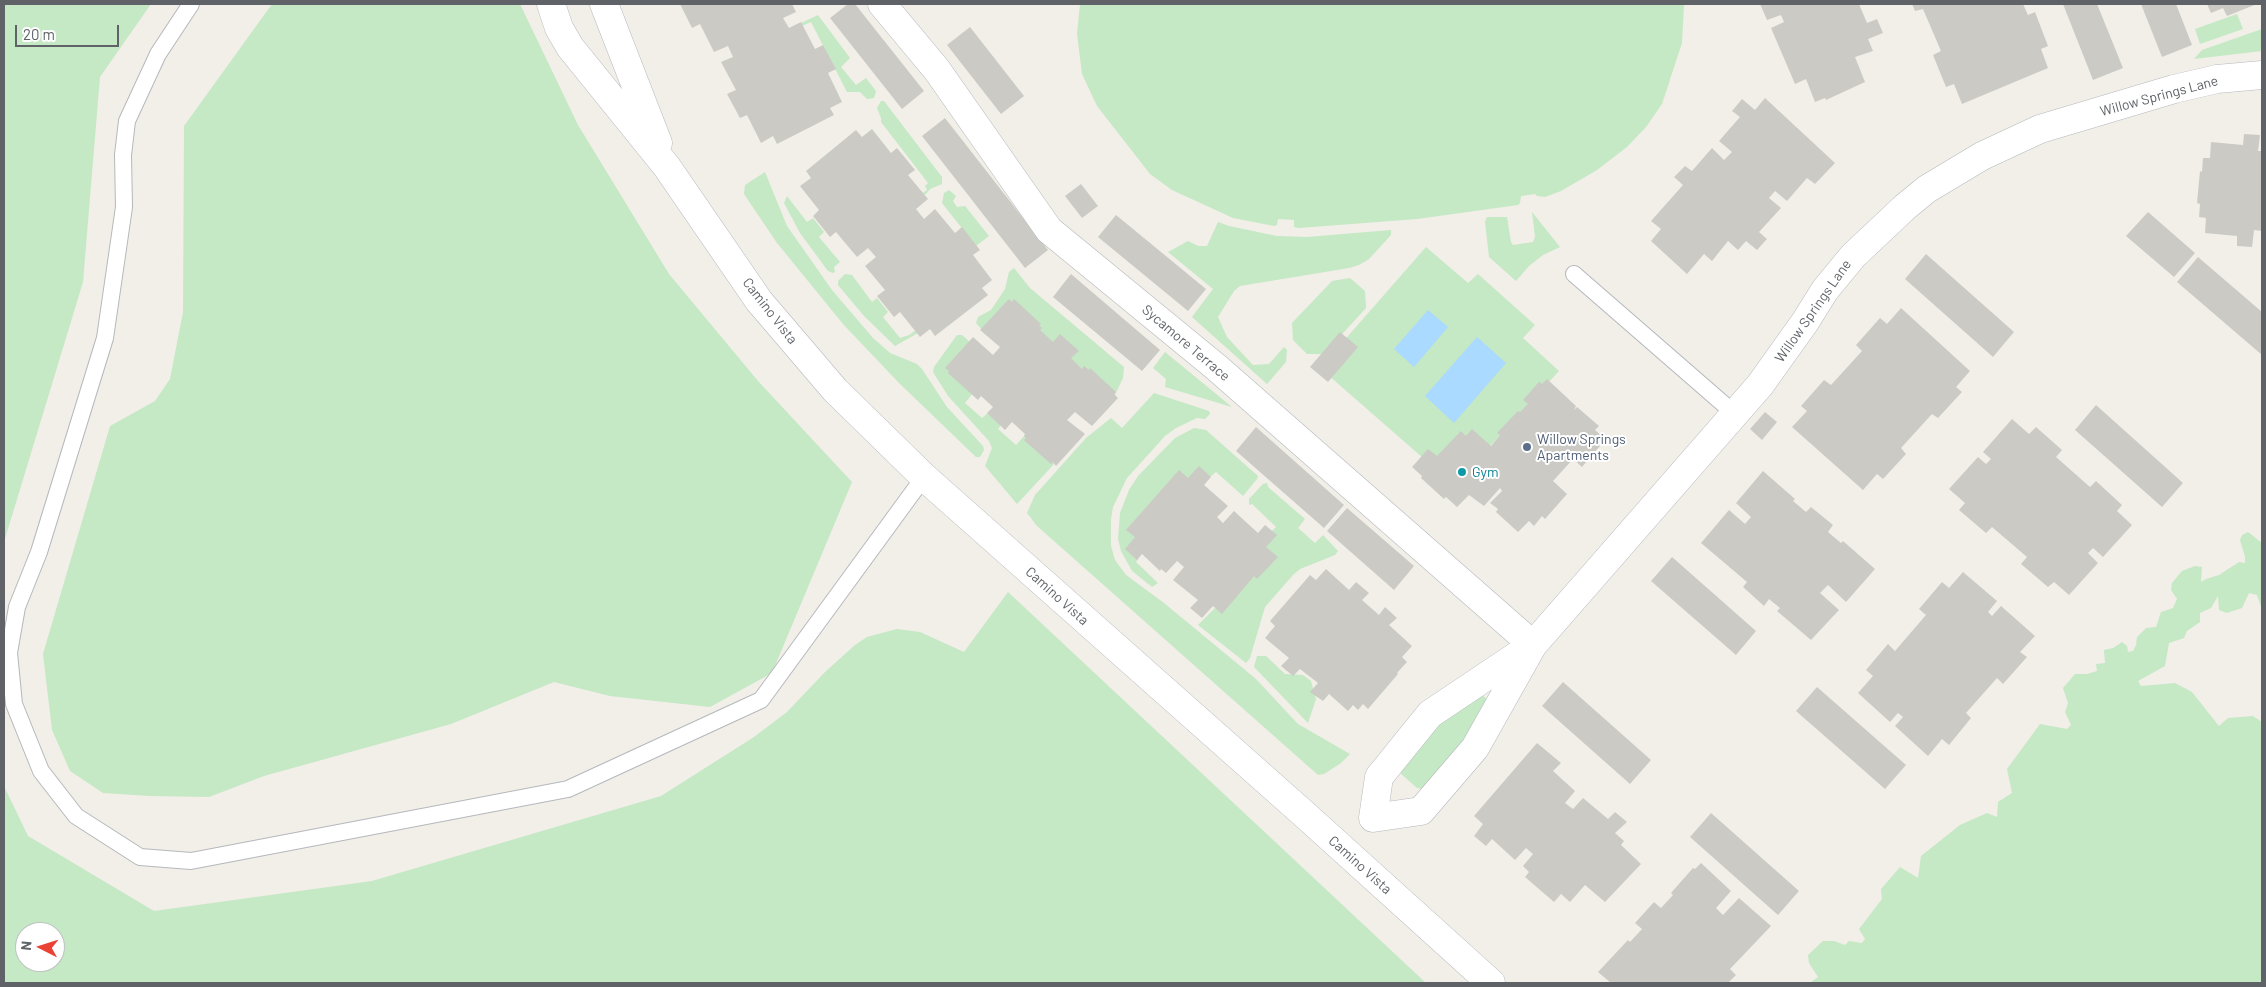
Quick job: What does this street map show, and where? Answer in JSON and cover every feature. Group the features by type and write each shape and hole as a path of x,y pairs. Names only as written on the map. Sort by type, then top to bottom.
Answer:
{"street":[{"name":"Camino Vista","path":"551,4 559,28 570,47 667,167 759,301 835,390 924,477 1491,983"},
{"name":"Camino Vista","path":"604,4 667,167"},
{"name":"Sycamore Terrace","path":"882,4 937,70 1049,230 1216,367 1533,645"},
{"name":"Willow Springs Lane","path":"1533,645 1430,714 1379,777 1373,818 1421,810 1474,748 1533,645 1735,414 1779,360 1825,290 1853,256 1905,207 1927,189 1982,156 2040,129 2183,87 2217,79 2262,75"},
{"path":"1343,850 1373,818"}],"lane":[{"path":"191,4 158,54 127,120 123,155 124,207 105,338 39,552 16,607 9,653 14,704 42,771 76,816 140,857 191,861 568,789 761,700 924,477"},
{"path":"1574,274 1735,414"}],"green space":[{"path":"4,4 151,4 100,77 83,282 4,542"},
{"path":"272,4 520,4 578,125 669,274 758,381 852,482 772,673 710,707 610,696 554,682 451,724 264,776 209,797 103,793 70,771 52,730 43,654 110,426 155,401 170,379 183,312 184,126"},
{"path":"1080,4 1684,4 1682,43 1662,104 1646,127 1627,147 1597,170 1561,191 1545,197 1535,194 1521,196 1518,205 1417,219 1299,228 1294,227 1294,220 1278,219 1277,225 1274,226 1233,218 1172,190 1150,174 1097,106 1082,74 1077,34"},
{"path":"2237,14 2243,29 2200,44 2195,29"},
{"path":"818,15 850,58 841,67 856,85 866,78 876,91 874,98 867,99 860,92 847,92 811,22 802,26 801,23"},
{"path":"2262,29 2262,51 2194,59 2202,50"},
{"path":"881,101 884,101 942,177 942,184 930,189 926,194 921,194 927,190 925,186 928,183 881,122 877,108"},
{"path":"765,172 787,226 832,290 873,338 890,353 917,364 922,369 947,407 983,446 984,450 980,457 976,457 899,383 843,324 777,243 744,194 745,185"},
{"path":"949,190 956,196 953,201 957,207 965,206 989,236 976,246 942,203 944,193"},
{"path":"787,196 807,222 813,218 824,232 819,237 840,262 834,267 835,272 828,271 800,233 784,203"},
{"path":"1532,212 1560,247 1543,255 1529,266 1516,281 1489,257 1485,222 1487,217 1507,217 1513,245 1533,242 1535,237"},
{"path":"1218,222 1277,236 1307,237 1391,230 1391,235 1369,259 1359,265 1240,286 1234,291 1218,317 1227,337 1253,365 1269,364 1284,347 1287,350 1286,362 1267,384 1192,317 1213,289 1168,252 1188,241 1198,246 1207,246"},
{"path":"1426,247 1468,283 1478,274 1535,325 1523,338 1559,371 1454,485 1320,368"},
{"path":"1014,268 1030,288 1124,367 1123,378 1114,397 1008,304 983,331 976,323 978,317 991,310 1005,289 1009,272"},
{"path":"845,274 852,275 872,302 877,298 888,312 883,317 900,338 916,330 918,333 895,346 864,316 838,285 838,281"},
{"path":"1350,278 1365,291 1366,308 1324,354 1307,354 1293,340 1292,323 1332,281"},
{"path":"957,335 962,335 971,343 973,393 965,403 982,418 989,412 1002,424 998,429 1016,445 1025,435 1055,463 1017,504 985,466 992,448 989,441 948,396 933,372 934,367"},
{"path":"1165,352 1232,407 1165,387 1166,379 1153,368"},
{"path":"1154,393 1209,411 1210,414 1205,419 1197,418 1176,428 1165,436 1127,478 1113,507 1111,519 1111,546 1115,560 1126,575 1164,603 1256,679 1298,724 1350,754 1341,763 1324,774 1318,775 1037,526 1027,513 1035,495 1086,438 1111,418 1122,428"},
{"path":"1194,428 1206,430 1258,476 1243,496 1216,472 1137,536 1127,549 1138,559 1136,562 1158,583 1152,587 1132,571 1121,551 1118,539 1120,513 1129,490 1138,476 1175,438"},
{"path":"1267,483 1268,487 1305,519 1298,528 1315,543 1323,535 1338,551 1335,555 1300,569 1265,607 1250,658 1246,663 1198,625 1269,554 1258,544 1276,527 1252,504 1249,505 1249,499 1263,484"},
{"path":"2248,532 2262,543 2262,609 2257,595 2249,593 2242,608 2227,613 2219,610 2218,596 2211,608 2200,613 2200,622 2187,631 2184,638 2169,643 2165,666 2138,681 2141,686 2175,683 2192,692 2219,726 2228,718 2253,716 2262,722 2262,983 1810,983 1818,977 1809,963 1808,955 1823,941 1834,941 1845,945 1849,941 1862,943 1865,939 1859,929 1882,899 1881,889 1900,867 1918,878 1921,856 1960,825 1987,813 1997,817 1998,802 2012,793 2007,769 2040,724 2067,729 2071,725 2065,712 2068,703 2063,688 2075,674 2087,674 2097,671 2096,664 2105,663 2104,650 2113,648 2122,642 2127,646 2128,652 2133,651 2137,637 2146,628 2156,627 2161,612 2173,608 2177,599 2171,590 2172,583 2182,571 2195,566 2202,567 2201,582 2219,575 2239,562 2245,563 2240,540 2242,535"},
{"path":"1008,592 1426,983 4,983 4,786 28,836 154,911 372,881 661,796 754,737 787,712 825,672 855,645 867,637 897,629 920,632 964,652"},
{"path":"1257,656 1266,656 1285,674 1303,675 1311,681 1316,699 1308,723 1254,667"},
{"path":"1475,694 1487,699 1460,747 1423,789 1417,788 1400,773 1438,725"}],"water":[{"path":"1428,310 1448,327 1414,367 1394,349"},
{"path":"1477,337 1506,363 1454,423 1425,396"}],"building":[{"path":"680,4 792,4 796,12 783,18 789,28 801,22 815,49 823,45 836,69 828,73 842,102 830,108 834,115 777,144 773,136 761,143 747,115 740,118 727,94 736,90 721,62 733,57 728,46 714,52 700,24 692,28"},
{"path":"848,4 855,4 924,91 902,109 830,18"},
{"path":"1760,4 1859,4 1867,23 1877,19 1883,33 1868,39 1873,51 1855,57 1865,82 1826,100 1825,98 1815,102 1806,79 1795,84 1771,28 1784,22 1781,15 1767,20"},
{"path":"1912,4 2023,4 2028,15 2035,12 2048,46 2041,49 2048,68 1962,104 1954,84 1946,87 1933,55 1941,51 1923,9 1915,11"},
{"path":"2063,4 2097,4 2123,68 2093,80"},
{"path":"2141,4 2176,4 2192,45 2162,57"},
{"path":"2207,4 2257,4 2227,16 2223,8 2211,13"},
{"path":"970,27 1024,96 1001,114 947,45"},
{"path":"1765,98 1835,163 1815,184 1807,178 1787,201 1775,191 1769,198 1781,208 1759,232 1767,239 1757,250 1746,241 1738,250 1728,241 1712,261 1704,254 1687,274 1651,241 1661,229 1651,221 1683,185 1674,177 1685,166 1692,171 1712,148 1724,160 1732,152 1719,141 1740,117 1732,111 1742,99 1755,110"},
{"path":"945,118 1048,250 1025,268 922,136"},
{"path":"872,129 891,153 897,148 915,170 908,175 928,199 916,209 924,219 935,209 955,233 962,227 980,250 973,255 992,280 982,288 988,295 935,336 930,329 920,337 900,312 894,317 877,296 885,290 865,266 876,257 868,248 857,257 836,232 830,237 813,216 819,210 800,186 811,178 806,171 856,130 862,137"},
{"path":"2244,134 2260,135 2258,151 2262,151 2262,231 2254,230 2252,247 2237,246 2237,236 2205,233 2206,218 2199,217 2200,204 2197,203 2200,171 2202,172 2203,158 2210,158 2211,142 2243,145"},
{"path":"1081,184 1098,206 1082,218 1065,196"},
{"path":"2148,212 2195,253 2174,277 2126,236"},
{"path":"1116,215 1206,289 1188,311 1098,237"},
{"path":"1926,254 2014,332 1993,357 1905,279"},
{"path":"2198,257 2262,312 2262,355 2177,282"},
{"path":"1071,274 1160,350 1142,371 1053,297"},
{"path":"1009,299 1012,302 1014,299 1041,324 1039,325 1042,328 1040,330 1053,342 1060,334 1079,351 1071,358 1082,369 1084,366 1089,370 1090,368 1116,392 1114,394 1118,398 1092,426 1075,412 1067,420 1085,434 1056,466 1053,462 1051,464 1024,440 1026,438 1025,434 1012,422 1005,430 987,413 993,407 981,396 978,400 948,373 949,371 945,368 973,337 993,355 1000,347 980,330"},
{"path":"1901,308 1970,371 1956,387 1962,392 1938,418 1932,414 1901,448 1906,454 1883,479 1877,474 1863,490 1792,427 1807,411 1801,406 1824,380 1831,385 1862,351 1856,345 1880,318 1887,324"},
{"path":"1340,332 1358,347 1328,382 1310,367"},
{"path":"1547,379 1576,406 1574,410 1577,407 1599,426 1595,430 1603,437 1597,443 1600,446 1582,467 1573,459 1553,481 1567,494 1545,519 1542,516 1534,526 1529,521 1518,532 1496,512 1498,509 1490,503 1502,491 1500,488 1484,506 1469,495 1457,507 1446,497 1444,499 1412,467 1428,449 1437,456 1461,431 1466,436 1472,429 1491,446 1500,435 1497,433 1518,411 1520,412 1528,404 1523,400 1539,382 1542,384"},
{"path":"2096,405 2183,483 2162,507 2075,430"},
{"path":"1765,412 1777,422 1762,440 1750,429"},
{"path":"2012,419 2029,434 2036,427 2062,450 2056,457 2090,487 2096,481 2122,505 2117,511 2132,525 2103,557 2093,548 2088,553 2098,563 2069,595 2054,582 2048,587 2021,564 2027,557 1992,527 1986,533 1959,510 1965,503 1949,489 1978,457 1986,464 1991,459 1983,452"},
{"path":"1256,427 1344,505 1324,528 1236,451"},
{"path":"1199,466 1211,477 1204,485 1228,506 1217,517 1223,523 1234,511 1258,533 1265,525 1277,535 1266,547 1278,557 1257,579 1254,576 1222,614 1213,606 1202,618 1190,608 1198,600 1173,580 1184,567 1177,561 1166,573 1161,569 1160,571 1142,554 1137,560 1125,549 1135,537 1126,530 1179,470 1188,478"},
{"path":"1763,471 1795,499 1793,501 1806,512 1811,507 1833,525 1828,532 1841,543 1843,541 1875,569 1846,602 1828,585 1820,593 1839,610 1811,640 1777,611 1780,608 1769,599 1764,606 1743,587 1747,582 1701,543 1729,510 1745,524 1751,517 1736,503"},
{"path":"1347,508 1414,566 1394,590 1327,531"},
{"path":"1672,557 1756,631 1736,655 1651,581"},
{"path":"1326,569 1349,590 1356,582 1369,593 1362,600 1379,615 1385,607 1397,618 1389,625 1412,646 1402,657 1407,662 1368,709 1363,704 1358,710 1353,705 1348,711 1329,694 1323,701 1310,692 1318,683 1300,669 1293,676 1281,666 1289,658 1265,638 1275,626 1270,621 1310,575 1316,580"},
{"path":"1963,572 1997,601 1988,612 1992,616 2001,606 2035,636 2020,652 2027,657 2003,684 1997,678 1966,713 1971,718 1949,745 1942,739 1928,756 1895,726 1903,717 1898,713 1890,722 1858,693 1873,676 1866,670 1888,644 1895,651 1926,615 1919,609 1942,582 1949,588"},
{"path":"1563,682 1651,760 1630,784 1542,706"},
{"path":"1817,687 1906,765 1885,789 1796,711"},
{"path":"1537,743 1561,763 1553,771 1575,791 1565,803 1573,809 1583,798 1608,819 1615,812 1627,822 1615,833 1624,841 1621,845 1641,864 1605,902 1585,885 1570,902 1561,894 1554,902 1525,877 1529,872 1523,866 1533,854 1526,848 1515,860 1492,839 1486,846 1474,836 1483,824 1474,816"},
{"path":"1711,813 1799,891 1778,915 1690,837"},
{"path":"1701,863 1731,891 1716,908 1723,915 1739,898 1771,926 1730,969 1736,975 1728,983 1611,983 1598,972 1628,940 1630,942 1642,929 1635,923 1654,902 1661,908 1673,895 1671,893 1693,868 1695,869"}],"place":[{"name":"Willow Springs Apartments","path":"1527,447"},
{"name":"Gym","path":"1462,472"}]}
